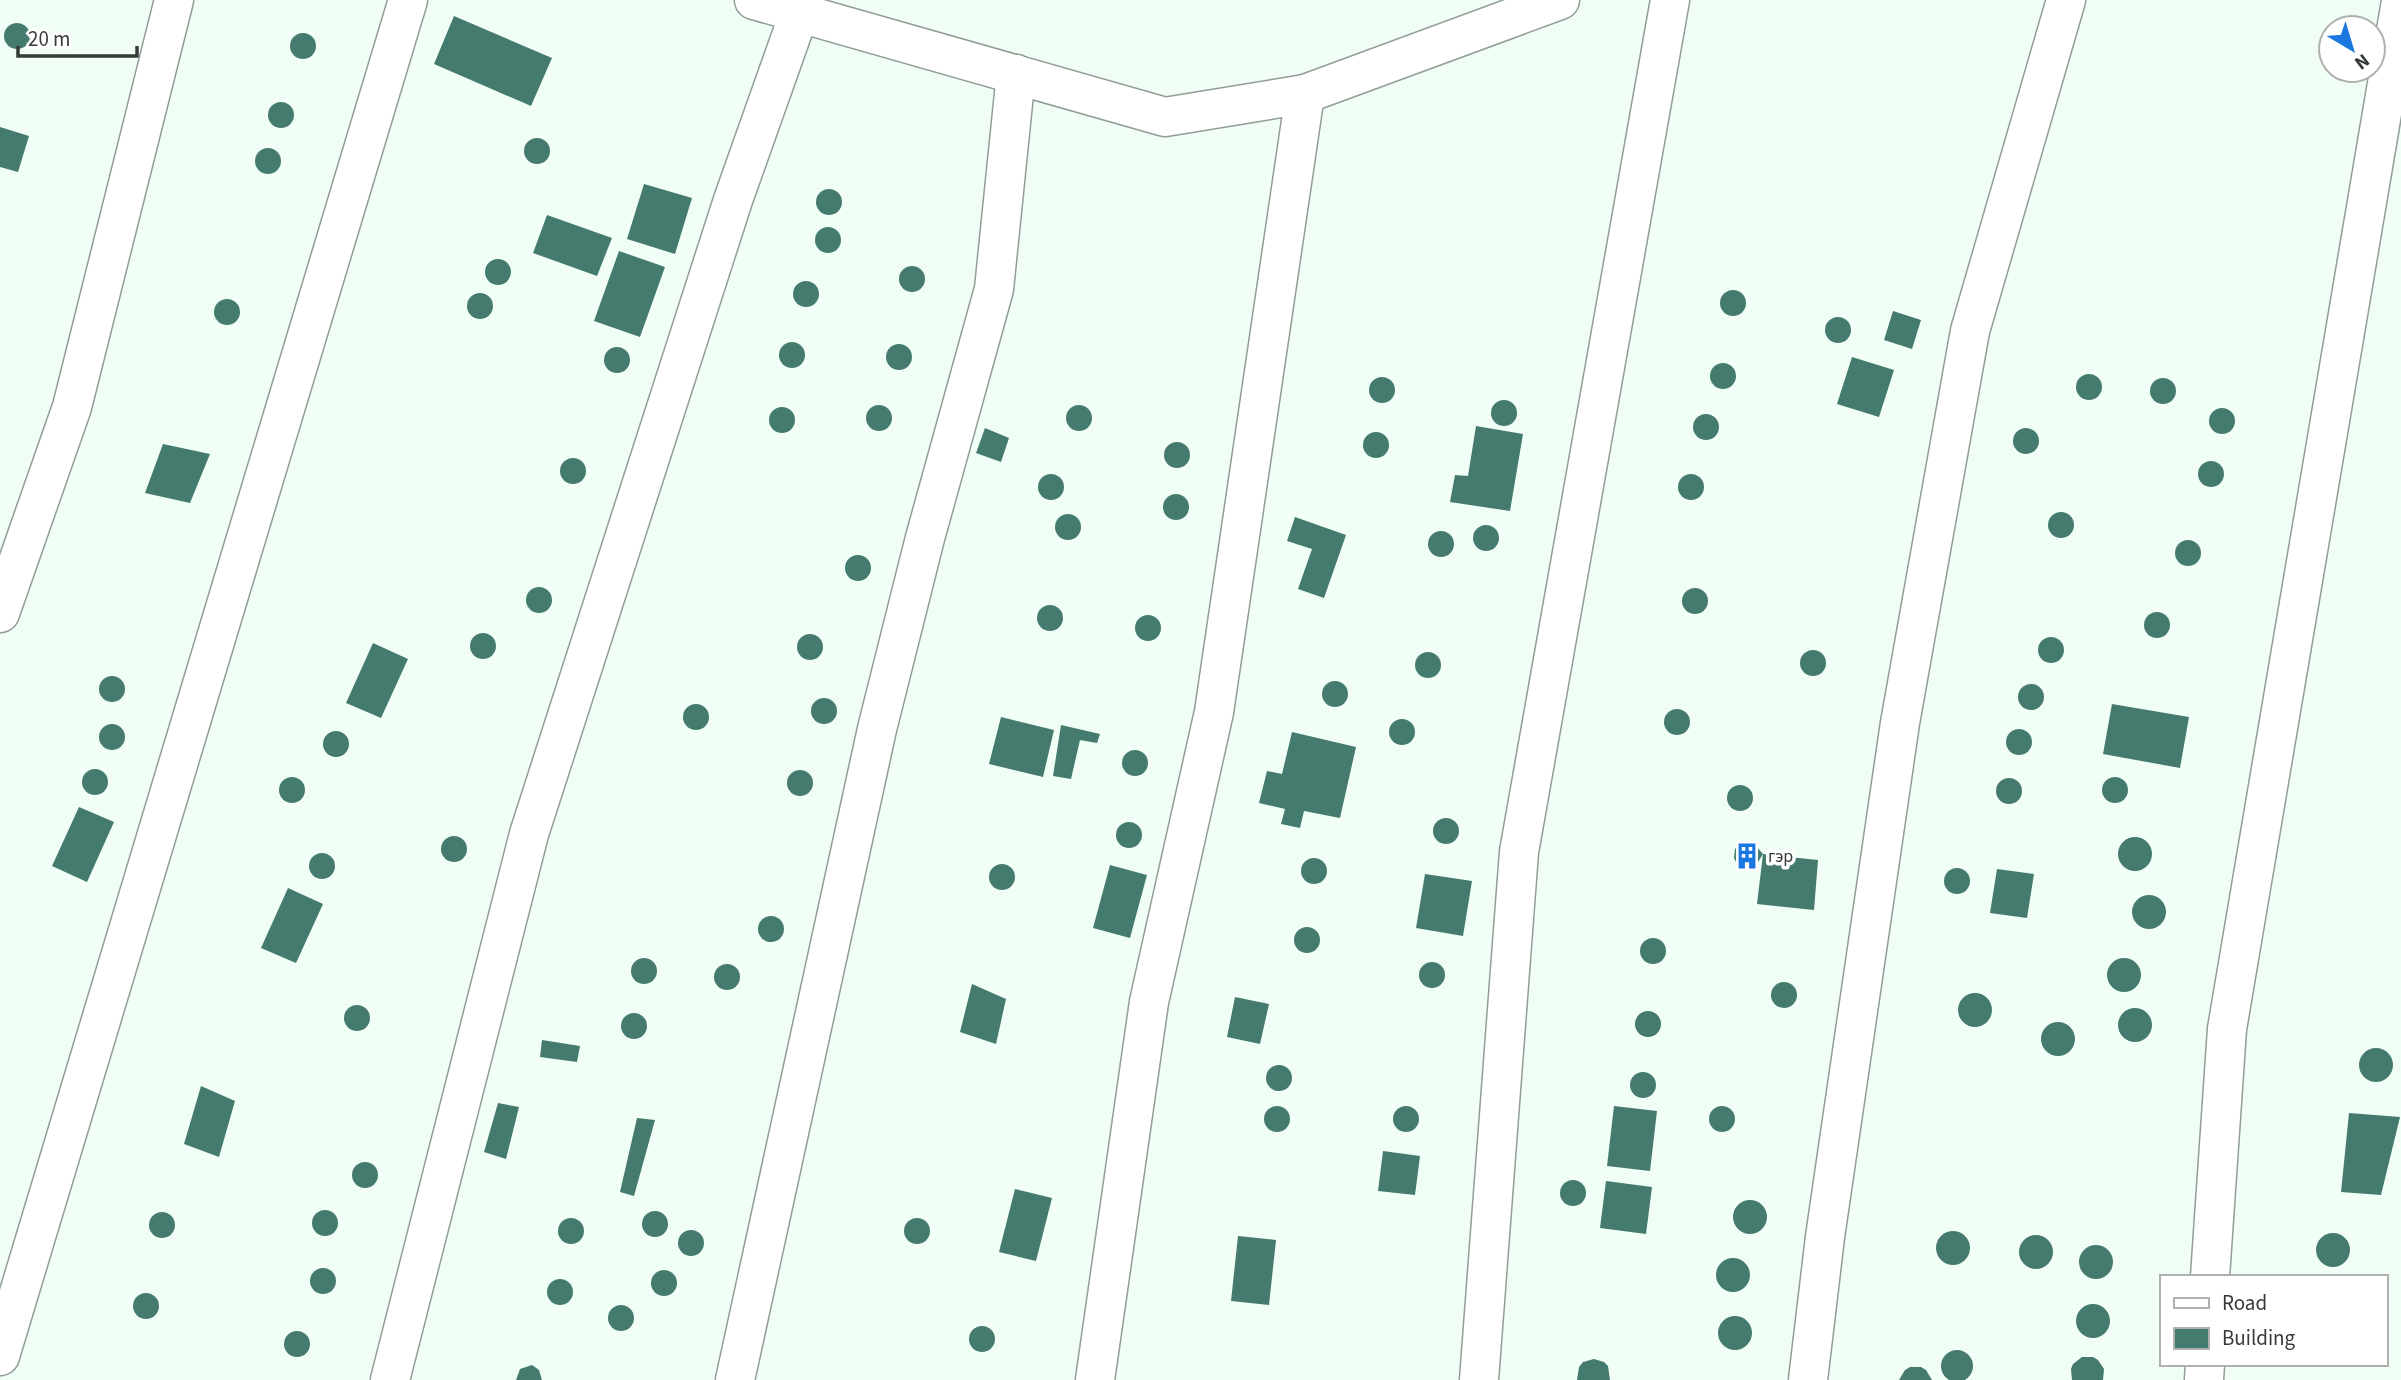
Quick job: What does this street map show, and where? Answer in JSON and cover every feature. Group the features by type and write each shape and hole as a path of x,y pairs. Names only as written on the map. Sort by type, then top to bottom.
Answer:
{"street":[{"path":"0,612 72,407 174,0"},
{"path":"0,1356 408,0"},
{"path":"754,0 1165,117 1305,94 1560,0"},
{"path":"1479,1380 1519,852 1670,0"},
{"path":"1808,1380 1825,1237 1900,723 1970,331 2066,0"},
{"path":"2210,1275 2227,1029 2401,1"},
{"path":"390,1380 529,834 733,200 799,14"},
{"path":"735,1380 877,729 925,538 994,289 1016,74"},
{"path":"1095,1380 1149,1002 1214,712 1305,94"}],"building":[{"path":"454,16 552,58 531,106 434,64"},
{"path":"17,23 26,27 30,36 26,45 17,49 8,45 4,36 8,27"},
{"path":"303,33 312,37 316,46 312,55 303,59 294,55 290,46 294,37"},
{"path":"281,102 290,106 294,115 290,124 281,128 272,124 268,115 272,106"},
{"path":"0,127 29,136 18,172 0,167"},
{"path":"537,138 546,142 550,151 546,160 537,164 528,160 524,151 528,142"},
{"path":"268,148 277,152 281,161 277,170 268,174 259,170 255,161 259,152"},
{"path":"644,184 692,198 675,254 627,239"},
{"path":"829,189 838,193 842,202 838,211 829,215 820,211 816,202 820,193"},
{"path":"547,215 612,238 597,276 533,253"},
{"path":"828,227 837,231 841,240 837,249 828,253 819,249 815,240 819,231"},
{"path":"619,251 665,267 640,337 594,321"},
{"path":"498,259 507,263 511,272 507,281 498,285 489,281 485,272 489,263"},
{"path":"912,266 921,270 925,279 921,288 912,292 903,288 899,279 903,270"},
{"path":"806,281 815,285 819,294 815,303 806,307 797,303 793,294 797,285"},
{"path":"1733,290 1742,294 1746,303 1742,312 1733,316 1724,312 1720,303 1724,294"},
{"path":"480,293 489,297 493,306 489,315 480,319 471,315 467,306 471,297"},
{"path":"227,299 236,303 240,312 236,321 227,325 218,321 214,312 218,303"},
{"path":"1893,311 1921,320 1912,349 1884,340"},
{"path":"1838,317 1847,321 1851,330 1847,339 1838,343 1829,339 1825,330 1829,321"},
{"path":"792,342 801,346 805,355 801,364 792,368 783,364 779,355 783,346"},
{"path":"899,344 908,348 912,357 908,366 899,370 890,366 886,357 890,348"},
{"path":"617,347 626,351 630,360 626,369 617,373 608,369 604,360 608,351"},
{"path":"1852,357 1894,370 1879,417 1837,404"},
{"path":"1723,363 1732,367 1736,376 1732,385 1723,389 1714,385 1710,376 1714,367"},
{"path":"2089,374 2098,378 2102,387 2098,396 2089,400 2080,396 2076,387 2080,378"},
{"path":"1382,377 1391,381 1395,390 1391,399 1382,403 1373,399 1369,390 1373,381"},
{"path":"2163,378 2172,382 2176,391 2172,400 2163,404 2154,400 2150,391 2154,382"},
{"path":"1504,400 1513,404 1517,413 1513,422 1504,426 1495,422 1491,413 1495,404"},
{"path":"879,405 888,409 892,418 888,427 879,431 870,427 866,418 870,409"},
{"path":"1079,405 1088,409 1092,418 1088,427 1079,431 1070,427 1066,418 1070,409"},
{"path":"782,407 791,411 795,420 791,429 782,433 773,429 769,420 773,411"},
{"path":"2222,408 2231,412 2235,421 2231,430 2222,434 2213,430 2209,421 2213,412"},
{"path":"1706,414 1715,418 1719,427 1715,436 1706,440 1697,436 1693,427 1697,418"},
{"path":"1476,426 1523,434 1510,511 1450,502 1455,475 1468,476"},
{"path":"985,428 1009,438 1001,462 976,453"},
{"path":"2026,428 2035,432 2039,441 2035,450 2026,454 2017,450 2013,441 2017,432"},
{"path":"1376,432 1385,436 1389,445 1385,454 1376,458 1367,454 1363,445 1367,436"},
{"path":"1177,442 1186,446 1190,455 1186,464 1177,468 1168,464 1164,455 1168,446"},
{"path":"163,444 210,454 190,503 145,493"},
{"path":"573,458 582,462 586,471 582,480 573,484 564,480 560,471 564,462"},
{"path":"2211,461 2220,465 2224,474 2220,483 2211,487 2202,483 2198,474 2202,465"},
{"path":"1051,474 1060,478 1064,487 1060,496 1051,500 1042,496 1038,487 1042,478"},
{"path":"1691,474 1700,478 1704,487 1700,496 1691,500 1682,496 1678,487 1682,478"},
{"path":"1176,494 1185,498 1189,507 1185,516 1176,520 1167,516 1163,507 1167,498"},
{"path":"2061,512 2070,516 2074,525 2070,534 2061,538 2052,534 2048,525 2052,516"},
{"path":"1068,514 1077,518 1081,527 1077,536 1068,540 1059,536 1055,527 1059,518"},
{"path":"1295,517 1346,535 1324,598 1298,589 1312,549 1287,541"},
{"path":"1486,525 1495,529 1499,538 1495,547 1486,551 1477,547 1473,538 1477,529"},
{"path":"1441,531 1450,535 1454,544 1450,553 1441,557 1432,553 1428,544 1432,535"},
{"path":"2188,540 2197,544 2201,553 2197,562 2188,566 2179,562 2175,553 2179,544"},
{"path":"858,555 867,559 871,568 867,577 858,581 849,577 845,568 849,559"},
{"path":"539,587 548,591 552,600 548,609 539,613 530,609 526,600 530,591"},
{"path":"1695,588 1704,592 1708,601 1704,610 1695,614 1686,610 1682,601 1686,592"},
{"path":"1050,605 1059,609 1063,618 1059,627 1050,631 1041,627 1037,618 1041,609"},
{"path":"2157,612 2166,616 2170,625 2166,634 2157,638 2148,634 2144,625 2148,616"},
{"path":"1148,615 1157,619 1161,628 1157,637 1148,641 1139,637 1135,628 1139,619"},
{"path":"483,633 492,637 496,646 492,655 483,659 474,655 470,646 474,637"},
{"path":"810,634 819,638 823,647 819,656 810,660 801,656 797,647 801,638"},
{"path":"2051,637 2060,641 2064,650 2060,659 2051,663 2042,659 2038,650 2042,641"},
{"path":"373,643 408,659 381,718 346,703"},
{"path":"1813,650 1822,654 1826,663 1822,672 1813,676 1804,672 1800,663 1804,654"},
{"path":"1428,652 1437,656 1441,665 1437,674 1428,678 1419,674 1415,665 1419,656"},
{"path":"112,676 121,680 125,689 121,698 112,702 103,698 99,689 103,680"},
{"path":"1335,681 1344,685 1348,694 1344,703 1335,707 1326,703 1322,694 1326,685"},
{"path":"2031,684 2040,688 2044,697 2040,706 2031,710 2022,706 2018,697 2022,688"},
{"path":"824,698 833,702 837,711 833,720 824,724 815,720 811,711 815,702"},
{"path":"696,704 705,708 709,717 705,726 696,730 687,726 683,717 687,708"},
{"path":"2112,704 2189,717 2180,768 2103,754"},
{"path":"1677,709 1686,713 1690,722 1686,731 1677,735 1668,731 1664,722 1668,713"},
{"path":"1001,717 1054,730 1043,777 989,764"},
{"path":"1402,719 1411,723 1415,732 1411,741 1402,745 1393,741 1389,732 1393,723"},
{"path":"112,724 121,728 125,737 121,746 112,750 103,746 99,737 103,728"},
{"path":"1061,725 1100,734 1097,743 1080,740 1071,779 1053,776"},
{"path":"2019,729 2028,733 2032,742 2028,751 2019,755 2010,751 2006,742 2010,733"},
{"path":"336,731 345,735 349,744 345,753 336,757 327,753 323,744 327,735"},
{"path":"1292,732 1356,747 1340,818 1304,811 1300,828 1281,824 1285,809 1259,803 1267,771 1282,774"},
{"path":"1135,750 1144,754 1148,763 1144,772 1135,776 1126,772 1122,763 1126,754"},
{"path":"95,769 104,773 108,782 104,791 95,795 86,791 82,782 86,773"},
{"path":"800,770 809,774 813,783 809,792 800,796 791,792 787,783 791,774"},
{"path":"292,777 301,781 305,790 301,799 292,803 283,799 279,790 283,781"},
{"path":"2115,777 2124,781 2128,790 2124,799 2115,803 2106,799 2102,790 2106,781"},
{"path":"2009,778 2018,782 2022,791 2018,800 2009,804 2000,800 1996,791 2000,782"},
{"name":"гэр","path":"1740,785 1749,789 1753,798 1749,807 1740,811 1731,807 1727,798 1731,789"},
{"path":"79,807 114,822 87,882 52,866"},
{"path":"1446,818 1455,822 1459,831 1455,840 1446,844 1437,840 1433,831 1437,822"},
{"path":"1129,822 1138,826 1142,835 1138,844 1129,848 1120,844 1116,835 1120,826"},
{"path":"454,836 463,840 467,849 463,858 454,862 445,858 441,849 445,840"},
{"path":"2135,837 2147,842 2152,854 2147,866 2135,871 2123,866 2118,854 2123,842"},
{"name":"гэр","path":"1745,842 1754,844 1763,854 1755,867 1747,869 1738,866 1734,858 1735,849"},
{"path":"322,853 331,857 335,866 331,875 322,879 313,875 309,866 313,857"},
{"path":"1763,854 1818,860 1814,910 1757,904"},
{"path":"1314,858 1323,862 1327,871 1323,880 1314,884 1305,880 1301,871 1305,862"},
{"path":"1002,864 1011,868 1015,877 1011,886 1002,890 993,886 989,877 993,868"},
{"path":"1110,865 1147,875 1130,938 1093,928"},
{"path":"1957,868 1966,872 1970,881 1966,890 1957,894 1948,890 1944,881 1948,872"},
{"path":"1997,869 2034,874 2027,918 1990,913"},
{"path":"1425,874 1472,881 1463,936 1416,928"},
{"path":"288,888 323,904 296,963 261,948"},
{"path":"2149,895 2161,900 2166,912 2161,924 2149,929 2137,924 2132,912 2137,900"},
{"path":"771,916 780,920 784,929 780,938 771,942 762,938 758,929 762,920"},
{"path":"1307,927 1316,931 1320,940 1316,949 1307,953 1298,949 1294,940 1298,931"},
{"path":"1653,938 1662,942 1666,951 1662,960 1653,964 1644,960 1640,951 1644,942"},
{"path":"644,958 653,962 657,971 653,980 644,984 635,980 631,971 635,962"},
{"path":"2124,958 2136,963 2141,975 2136,987 2124,992 2112,987 2107,975 2112,963"},
{"path":"1432,962 1441,966 1445,975 1441,984 1432,988 1423,984 1419,975 1423,966"},
{"path":"727,964 736,968 740,977 736,986 727,990 718,986 714,977 718,968"},
{"path":"1784,982 1793,986 1797,995 1793,1004 1784,1008 1775,1004 1771,995 1775,986"},
{"path":"972,984 1006,999 996,1044 960,1032"},
{"path":"1975,993 1987,998 1992,1010 1987,1022 1975,1027 1963,1022 1958,1010 1963,998"},
{"path":"1235,997 1269,1004 1260,1044 1227,1037"},
{"path":"357,1005 366,1009 370,1018 366,1027 357,1031 348,1027 344,1018 348,1009"},
{"path":"2135,1008 2147,1013 2152,1025 2147,1037 2135,1042 2123,1037 2118,1025 2123,1013"},
{"path":"1648,1011 1657,1015 1661,1024 1657,1033 1648,1037 1639,1033 1635,1024 1639,1015"},
{"path":"634,1013 643,1017 647,1026 643,1035 634,1039 625,1035 621,1026 625,1017"},
{"path":"2058,1022 2070,1027 2075,1039 2070,1051 2058,1056 2046,1051 2041,1039 2046,1027"},
{"path":"542,1040 580,1046 577,1062 540,1057"},
{"path":"2376,1048 2388,1053 2393,1065 2388,1077 2376,1082 2364,1077 2359,1065 2364,1053"},
{"path":"1279,1065 1288,1069 1292,1078 1288,1087 1279,1091 1270,1087 1266,1078 1270,1069"},
{"path":"1643,1072 1652,1076 1656,1085 1652,1094 1643,1098 1634,1094 1630,1085 1634,1076"},
{"path":"201,1086 235,1101 219,1157 184,1144"},
{"path":"498,1103 519,1107 506,1159 484,1152"},
{"path":"1277,1106 1286,1110 1290,1119 1286,1128 1277,1132 1268,1128 1264,1119 1268,1110"},
{"path":"1406,1106 1415,1110 1419,1119 1415,1128 1406,1132 1397,1128 1393,1119 1397,1110"},
{"path":"1614,1106 1657,1111 1650,1171 1607,1166"},
{"path":"1722,1106 1731,1110 1735,1119 1731,1128 1722,1132 1713,1128 1709,1119 1713,1110"},
{"path":"2349,1113 2400,1117 2381,1195 2341,1192"},
{"path":"637,1118 655,1120 634,1196 620,1192"},
{"path":"1383,1151 1420,1156 1415,1195 1378,1191"},
{"path":"365,1162 374,1166 378,1175 374,1184 365,1188 356,1184 352,1175 356,1166"},
{"path":"1573,1180 1582,1184 1586,1193 1582,1202 1573,1206 1564,1202 1560,1193 1564,1184"},
{"path":"1606,1181 1652,1187 1646,1234 1600,1228"},
{"path":"1015,1189 1052,1198 1036,1261 999,1252"},
{"path":"1750,1200 1762,1205 1767,1217 1762,1229 1750,1234 1738,1229 1733,1217 1738,1205"},
{"path":"325,1210 334,1214 338,1223 334,1232 325,1236 316,1232 312,1223 316,1214"},
{"path":"655,1211 664,1215 668,1224 664,1233 655,1237 646,1233 642,1224 646,1215"},
{"path":"162,1212 171,1216 175,1225 171,1234 162,1238 153,1234 149,1225 153,1216"},
{"path":"571,1218 580,1222 584,1231 580,1240 571,1244 562,1240 558,1231 562,1222"},
{"path":"917,1218 926,1222 930,1231 926,1240 917,1244 908,1240 904,1231 908,1222"},
{"path":"691,1230 700,1234 704,1243 700,1252 691,1256 682,1252 678,1243 682,1234"},
{"path":"1953,1231 1965,1236 1970,1248 1965,1260 1953,1265 1941,1260 1936,1248 1941,1236"},
{"path":"2333,1233 2345,1238 2350,1250 2345,1262 2333,1267 2321,1262 2316,1250 2321,1238"},
{"path":"2036,1235 2048,1240 2053,1252 2048,1264 2036,1269 2024,1264 2019,1252 2024,1240"},
{"path":"1238,1236 1276,1240 1269,1305 1231,1301"},
{"path":"2096,1245 2108,1250 2113,1262 2108,1274 2096,1279 2084,1274 2079,1262 2084,1250"},
{"path":"1733,1258 1745,1263 1750,1275 1745,1287 1733,1292 1721,1287 1716,1275 1721,1263"},
{"path":"323,1268 332,1272 336,1281 332,1290 323,1294 314,1290 310,1281 314,1272"},
{"path":"664,1270 673,1274 677,1283 673,1292 664,1296 655,1292 651,1283 655,1274"},
{"path":"560,1279 569,1283 573,1292 569,1301 560,1305 551,1301 547,1292 551,1283"},
{"path":"146,1293 155,1297 159,1306 155,1315 146,1319 137,1315 133,1306 137,1297"},
{"path":"2093,1304 2105,1309 2110,1321 2105,1333 2093,1338 2081,1333 2076,1321 2081,1309"},
{"path":"621,1305 630,1309 634,1318 630,1327 621,1331 612,1327 608,1318 612,1309"},
{"path":"1735,1316 1747,1321 1752,1333 1747,1345 1735,1350 1723,1345 1718,1333 1723,1321"},
{"path":"982,1326 991,1330 995,1339 991,1348 982,1352 973,1348 969,1339 973,1330"},
{"path":"297,1331 306,1335 310,1344 306,1353 297,1357 288,1353 284,1344 288,1335"},
{"path":"1963,1351 1969,1354 1972,1360 1969,1378 1951,1381 1945,1378 1941,1366 1945,1354"},
{"path":"2082,1357 2098,1360 2104,1369 2103,1380 2072,1380 2073,1364"},
{"path":"1594,1359 1608,1366 1610,1380 1577,1380 1579,1367 1583,1362"},
{"path":"532,1365 539,1370 542,1380 516,1380 520,1369"},
{"path":"1910,1367 1921,1367 1932,1380 1899,1380"}],"place":[{"name":"гэр","path":"1747,856"}]}
